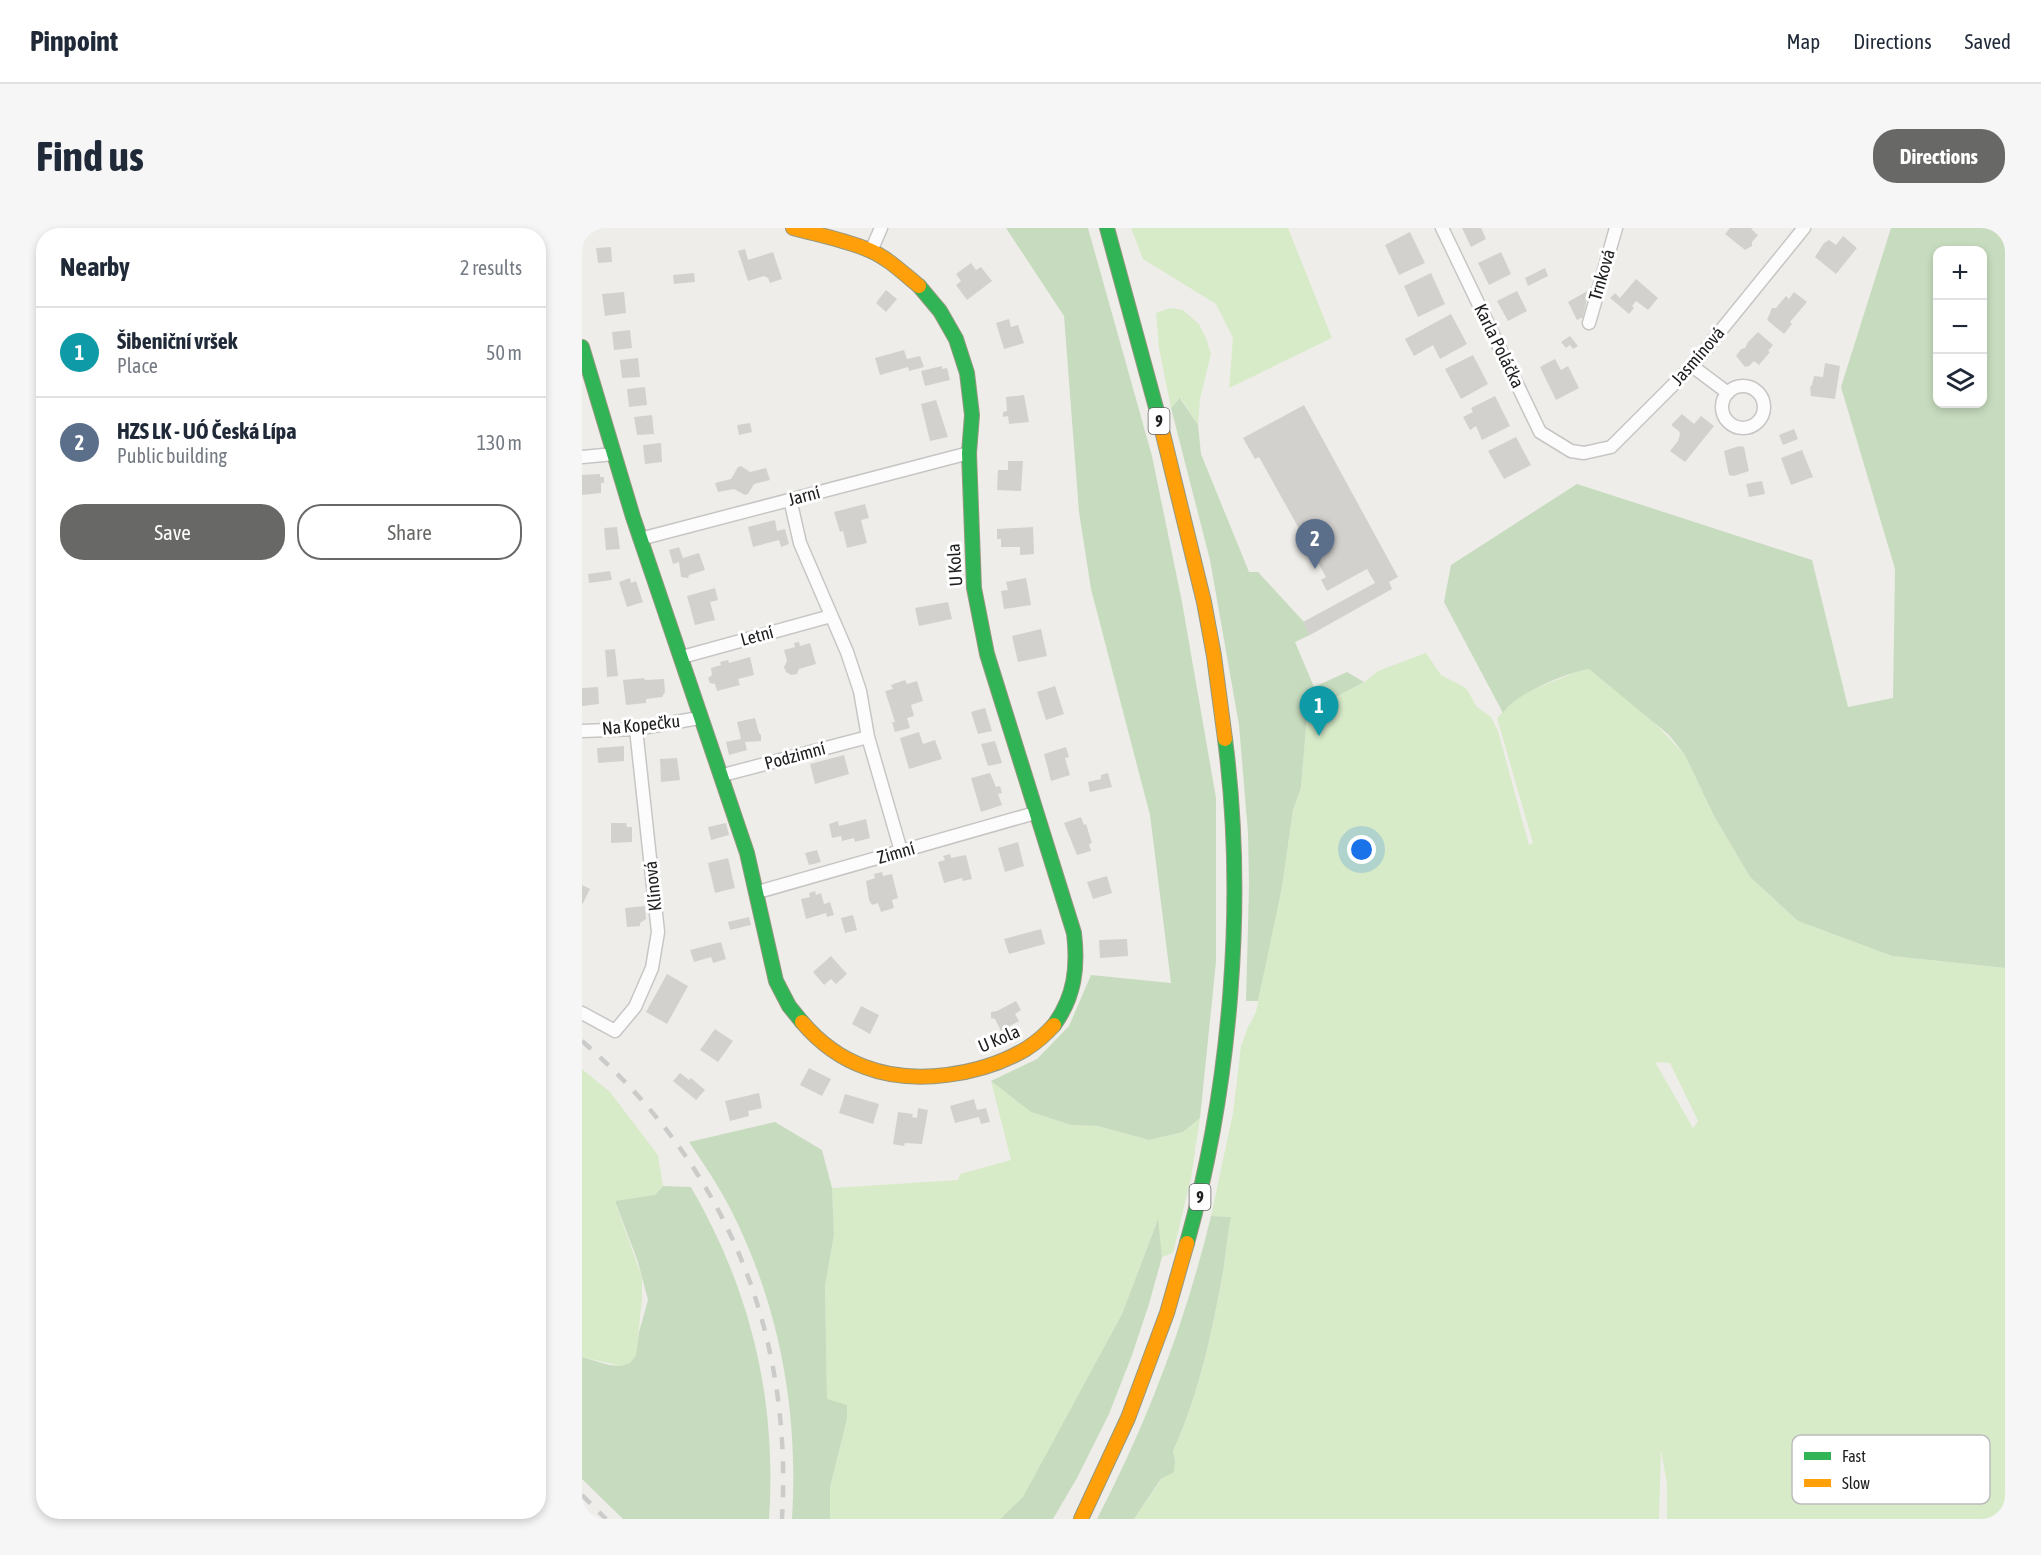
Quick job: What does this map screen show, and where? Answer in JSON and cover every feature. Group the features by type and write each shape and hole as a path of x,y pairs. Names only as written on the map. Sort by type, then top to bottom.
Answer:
{"street":[{"name":"U Kola","path":"582,347 640,539 682,657 699,718 723,775 758,892 776,981 788,1004 803,1025 819,1040 844,1058 878,1071 904,1076 934,1075 992,1065 1025,1051 1044,1037 1061,1015 1073,988 1077,961 1074,933 987,654 974,588 969,453 972,415 967,372 956,339 940,311 921,288 895,266 871,251 793,228"},
{"path":"871,251 881,228"},
{"name":"9","path":"1081,1519 1134,1406 1157,1345 1192,1230 1208,1158 1219,1092 1227,1026 1234,919 1232,807 1214,655 1175,482 1107,228"},
{"name":"Karla Poláčka","path":"1442,228 1540,432 1571,451"},
{"name":"Trnková","path":"1589,323 1616,228"},
{"name":"Jasmínová","path":"1571,451 1584,453 1611,447 1692,366 1804,228"},
{"path":"1692,366 1728,393"},
{"name":"Jarní","path":"640,539 969,453"},
{"path":"582,457 614,454"},
{"path":"790,500 800,543 847,652 860,691 868,737 901,851"},
{"name":"Letní","path":"682,657 831,616"},
{"name":"Na Kopečku","path":"582,730 636,729 699,718"},
{"name":"Klínová","path":"582,1013 615,1031 635,1007 652,969 658,932 636,729"},
{"name":"Podzimní","path":"723,775 868,737"},
{"name":"Zimní","path":"758,892 1035,813"}],"green space":[{"path":"1006,228 1088,228 1152,456 1182,602 1216,798 1216,962 1200,1118 1183,1132 1149,1140 1098,1126 1071,1125 1031,1112 991,1081 1037,1059 1069,1026 1091,975 1171,983 1150,815 1091,589 1079,512 1064,316"},
{"path":"1131,228 1288,228 1332,338 1229,388 1233,338 1216,304 1143,259"},
{"path":"1891,228 2005,228 2005,968 1892,956 1798,921 1750,877 1714,816 1685,755 1669,735 1589,669 1567,675 1530,691 1503,713 1444,602 1451,565 1577,484 1812,560 1848,707 1893,698 1895,569 1841,387"},
{"path":"1170,308 1183,310 1199,324 1211,354 1200,399 1198,425 1181,398 1171,408 1159,348 1156,313"},
{"path":"1180,398 1198,425 1201,454 1249,572 1258,572 1304,622 1310,635 1295,642 1314,687 1347,672 1364,682 1319,706 1307,716 1301,788 1293,810 1282,887 1258,1001 1246,1001 1248,833 1239,725 1210,560 1171,408"},
{"path":"1426,653 1441,675 1466,688 1477,707 1491,717 1498,731 1529,845 1533,843 1497,718 1520,694 1589,669 1648,716 1685,755 1714,816 1750,877 1798,921 1892,956 2005,968 2005,1519 1667,1519 1667,1484 1661,1450 1659,1519 1134,1519 1175,1460 1173,1451 1197,1386 1214,1318 1230,1217 1211,1216 1233,1113 1241,1046 1256,1012 1282,887 1293,810 1301,788 1307,716 1319,706 1364,682 1378,671","holes":["1655,1062 1670,1063 1698,1121 1693,1128"]},
{"path":"582,1069 610,1092 658,1155 663,1186 655,1195 615,1202 642,1277 636,1355 630,1363 621,1366 582,1357"},
{"path":"991,1081 1031,1112 1071,1125 1098,1126 1149,1140 1183,1132 1200,1118 1191,1178 1173,1253 1162,1257 1157,1221 1122,1314 1023,1498 1000,1519 830,1519 830,1487 847,1419 827,1399 825,1286 834,1235 832,1188 958,1180 960,1174 1011,1160"},
{"path":"775,1122 822,1150 832,1188 834,1235 825,1286 827,1399 847,1405 847,1419 830,1487 830,1519 792,1519 792,1438 782,1359 773,1320 747,1244 730,1208 689,1142"},
{"path":"663,1186 691,1187 730,1266 744,1306 756,1347 769,1431 769,1519 623,1519 582,1479 582,1357 609,1365 621,1366 630,1363 636,1355 639,1332 648,1300 638,1262 615,1201 655,1195"},
{"path":"1211,1216 1231,1217 1223,1272 1209,1340 1190,1408 1173,1451 1174,1472 1161,1479 1134,1519 1097,1519 1132,1446 1163,1371 1190,1294"},
{"path":"1158,1219 1162,1257 1149,1304 1109,1414 1077,1478 1053,1519 1000,1519 1023,1497 1122,1314"}],"building":[{"path":"1462,228 1481,228 1486,239 1471,247"},
{"path":"1730,228 1753,228 1751,229 1758,235 1752,242 1752,246 1745,250 1725,234"},
{"path":"1410,232 1425,263 1399,275 1385,245"},
{"path":"1843,236 1857,248 1836,274 1815,257 1824,243 1829,240 1836,245"},
{"path":"611,247 612,262 598,263 596,248"},
{"path":"745,249 748,260 773,252 782,279 770,283 764,276 748,281 738,251"},
{"path":"1501,252 1511,274 1489,285 1478,263"},
{"path":"971,263 976,270 981,267 992,281 967,300 956,285 961,281 956,274"},
{"path":"1545,268 1548,276 1528,286 1525,278"},
{"path":"694,273 695,282 674,284 673,275"},
{"path":"1431,273 1445,304 1418,317 1404,286"},
{"path":"1636,279 1658,298 1648,310 1636,301 1629,314 1610,298 1615,293 1620,298"},
{"path":"886,290 897,299 886,312 876,303"},
{"path":"1589,290 1583,317 1577,320 1568,302"},
{"path":"1517,291 1527,311 1508,321 1497,301"},
{"path":"624,292 626,313 605,316 602,294"},
{"path":"1794,292 1807,302 1790,322 1792,324 1784,334 1767,320 1772,308 1776,308 1786,296 1789,299"},
{"path":"1451,314 1467,344 1440,359 1433,345 1414,356 1405,339"},
{"path":"1009,319 1011,327 1018,325 1024,343 1004,349 996,323"},
{"path":"630,330 632,348 614,350 612,332"},
{"path":"1758,332 1773,345 1759,365 1754,361 1745,367 1736,356"},
{"path":"1570,336 1578,346 1573,349 1570,345 1566,348 1561,342"},
{"path":"904,350 907,359 920,356 924,367 909,371 908,367 880,375 875,358"},
{"path":"1473,355 1488,384 1461,399 1445,369"},
{"path":"638,358 640,377 622,378 620,360"},
{"path":"1555,359 1561,370 1568,366 1579,388 1556,400 1540,367"},
{"path":"1825,363 1840,366 1835,399 1811,396 1810,387 1814,376 1823,377"},
{"path":"942,366 942,369 947,368 950,380 925,386 921,371"},
{"path":"645,387 647,405 629,407 627,389"},
{"path":"1024,395 1029,422 1009,424 1008,416 1003,417 1003,412 1007,411 1006,397"},
{"path":"1495,396 1510,426 1482,440 1476,426 1470,430 1463,417 1473,412 1471,408"},
{"path":"936,400 948,437 930,441 921,404"},
{"path":"1304,405 1398,577 1389,582 1392,589 1310,635 1303,622 1375,583 1367,569 1327,591 1321,580 1326,577 1259,457 1255,459 1243,438"},
{"path":"1682,414 1694,424 1701,416 1714,426 1685,462 1670,451 1678,441 1680,434 1672,424"},
{"path":"652,415 654,434 637,435 634,417"},
{"path":"750,423 752,432 739,435 737,425"},
{"path":"1794,429 1798,439 1783,445 1779,435"},
{"path":"1516,437 1531,465 1504,479 1488,451"},
{"path":"661,443 662,462 645,464 643,445"},
{"path":"1739,446 1744,447 1749,471 1734,476 1729,475 1724,451"},
{"path":"1802,450 1813,477 1791,485 1781,458"},
{"path":"1008,461 1023,461 1021,491 997,490 998,470 1008,470"},
{"path":"741,466 750,472 766,468 770,480 754,484 745,495 734,489 718,492 715,483 731,479"},
{"path":"600,474 600,477 604,477 604,483 601,483 601,493 582,495 582,475"},
{"path":"1762,481 1765,494 1749,497 1746,484"},
{"path":"865,504 869,518 861,520 867,543 847,548 843,531 840,532 834,512"},
{"path":"775,520 777,531 785,529 789,544 781,547 779,540 753,547 748,527"},
{"path":"617,527 620,549 606,550 604,528"},
{"path":"1033,527 1034,554 1020,555 1020,547 1001,547 1001,539 997,539 997,529"},
{"path":"679,547 683,558 699,553 705,570 689,575 688,578 681,577 679,562 673,564 669,550"},
{"path":"610,571 612,580 589,583 588,574"},
{"path":"630,578 631,583 636,581 643,602 627,607 619,582"},
{"path":"1026,578 1031,605 1004,609 1001,591 1008,590 1006,582"},
{"path":"715,588 718,600 710,602 715,620 695,625 687,596"},
{"path":"948,602 952,619 919,626 915,608"},
{"path":"1041,629 1047,656 1018,662 1012,636"},
{"path":"799,642 800,646 810,643 816,664 799,669 797,674 791,675 784,667 787,661 784,650 795,647 794,643"},
{"path":"615,649 618,676 607,677 605,650"},
{"path":"750,657 754,675 738,679 740,685 717,691 715,684 710,683 708,678 712,675 711,668 721,665 720,662 728,660 729,663"},
{"path":"644,678 645,680 664,679 665,692 662,697 646,699 646,703 626,705 623,680"},
{"path":"905,680 907,684 917,681 923,701 911,705 914,716 907,718 910,728 895,732 892,722 895,722 885,691 893,689 891,685"},
{"path":"1055,686 1064,714 1046,720 1037,692"},
{"path":"598,687 599,704 582,706 582,688"},
{"path":"985,708 992,731 978,734 971,712"},
{"path":"755,718 761,741 745,742 747,750 729,755 726,742 741,739 737,722"},
{"path":"919,732 923,744 935,740 942,759 909,769 900,738"},
{"path":"995,741 1002,763 988,766 981,744"},
{"path":"624,746 624,761 598,763 597,748"},
{"path":"1066,747 1069,757 1065,758 1070,775 1051,781 1044,754"},
{"path":"844,755 849,774 815,784 810,764"},
{"path":"677,758 680,780 661,782 660,759"},
{"path":"990,773 996,787 1000,786 1002,793 998,794 1002,805 981,812 971,778"},
{"path":"1108,773 1112,787 1090,792 1088,782 1101,779 1101,775"},
{"path":"1081,817 1084,825 1086,824 1092,843 1089,844 1091,851 1077,855 1064,823"},
{"path":"866,819 870,838 855,842 854,838 842,841 841,836 832,838 829,824 838,821 839,826"},
{"path":"611,823 626,823 627,827 632,827 632,842 611,843"},
{"path":"726,823 729,835 711,840 708,827"},
{"path":"1018,842 1024,866 1005,872 998,848"},
{"path":"817,850 821,862 809,865 805,853"},
{"path":"950,854 951,858 966,855 972,879 963,881 962,878 944,883 938,862 945,860 943,856"},
{"path":"728,858 735,888 715,893 708,863"},
{"path":"882,872 883,876 892,874 898,898 892,900 894,908 881,912 878,903 872,905 869,900 866,881 875,878 874,874"},
{"path":"1107,876 1112,893 1093,899 1087,882"},
{"path":"582,885 590,889 582,905"},
{"path":"815,891 816,895 821,893 824,904 830,902 834,915 827,917 826,913 806,919 801,899 810,897 809,893"},
{"path":"645,906 646,919 640,923 640,926 627,927 625,908"},
{"path":"853,915 857,930 845,933 841,918"},
{"path":"749,917 751,925 730,930 728,922"},
{"path":"1041,929 1045,944 1009,954 1004,939"},
{"path":"1127,939 1128,956 1100,958 1099,940"},
{"path":"721,942 726,959 713,963 711,957 694,962 690,950"},
{"path":"831,956 847,974 836,984 831,979 824,985 813,972"},
{"path":"667,974 688,986 667,1024 646,1012"},
{"path":"1016,1001 1021,1010 1015,1014 1019,1021 1001,1031 995,1019 991,1018 991,1012"},
{"path":"861,1006 879,1015 870,1034 852,1024"},
{"path":"715,1029 733,1041 718,1062 700,1050"},
{"path":"809,1068 831,1079 822,1096 800,1085"},
{"path":"680,1073 689,1080 691,1078 705,1090 696,1100 673,1081"},
{"path":"759,1093 762,1108 748,1111 749,1116 730,1121 725,1101"},
{"path":"845,1094 879,1104 873,1124 839,1113"},
{"path":"974,1099 977,1110 986,1108 990,1122 981,1124 979,1117 955,1123 950,1106"},
{"path":"918,1108 928,1110 922,1144 905,1143 904,1146 893,1144 898,1112 913,1114 912,1117 917,1118"}],"railway":[{"path":"582,1041 632,1089 675,1141 711,1197 740,1256 761,1317 776,1382 782,1449 782,1519"},
{"path":"582,1495 606,1519"},
{"path":"582,1510 592,1519"}],"traffic: fast":[{"path":"1107,228 1161,426"},
{"path":"919,286 940,311 956,339 967,373 972,415 969,453 974,588 987,654 1074,933 1076,958 1071,992 1054,1025"},
{"path":"582,347 633,517 747,853 776,981 789,1006 802,1022"},
{"path":"1187,1243 1214,1121 1224,1057 1230,993 1234,928 1234,864 1225,739"}],"traffic: slow":[{"path":"793,228 841,240 876,253 919,286"},
{"path":"1161,426 1204,602 1225,739"},
{"path":"802,1022 830,1049 865,1067 884,1073 926,1077 969,1071 1008,1058 1034,1044 1054,1025"},
{"path":"1081,1519 1128,1418 1167,1313 1187,1243"}],"place":[{"name":"HZS LK - UÓ Česká Lípa","path":"1315,569"},
{"name":"Šibeniční vršek","path":"1319,736"}]}
